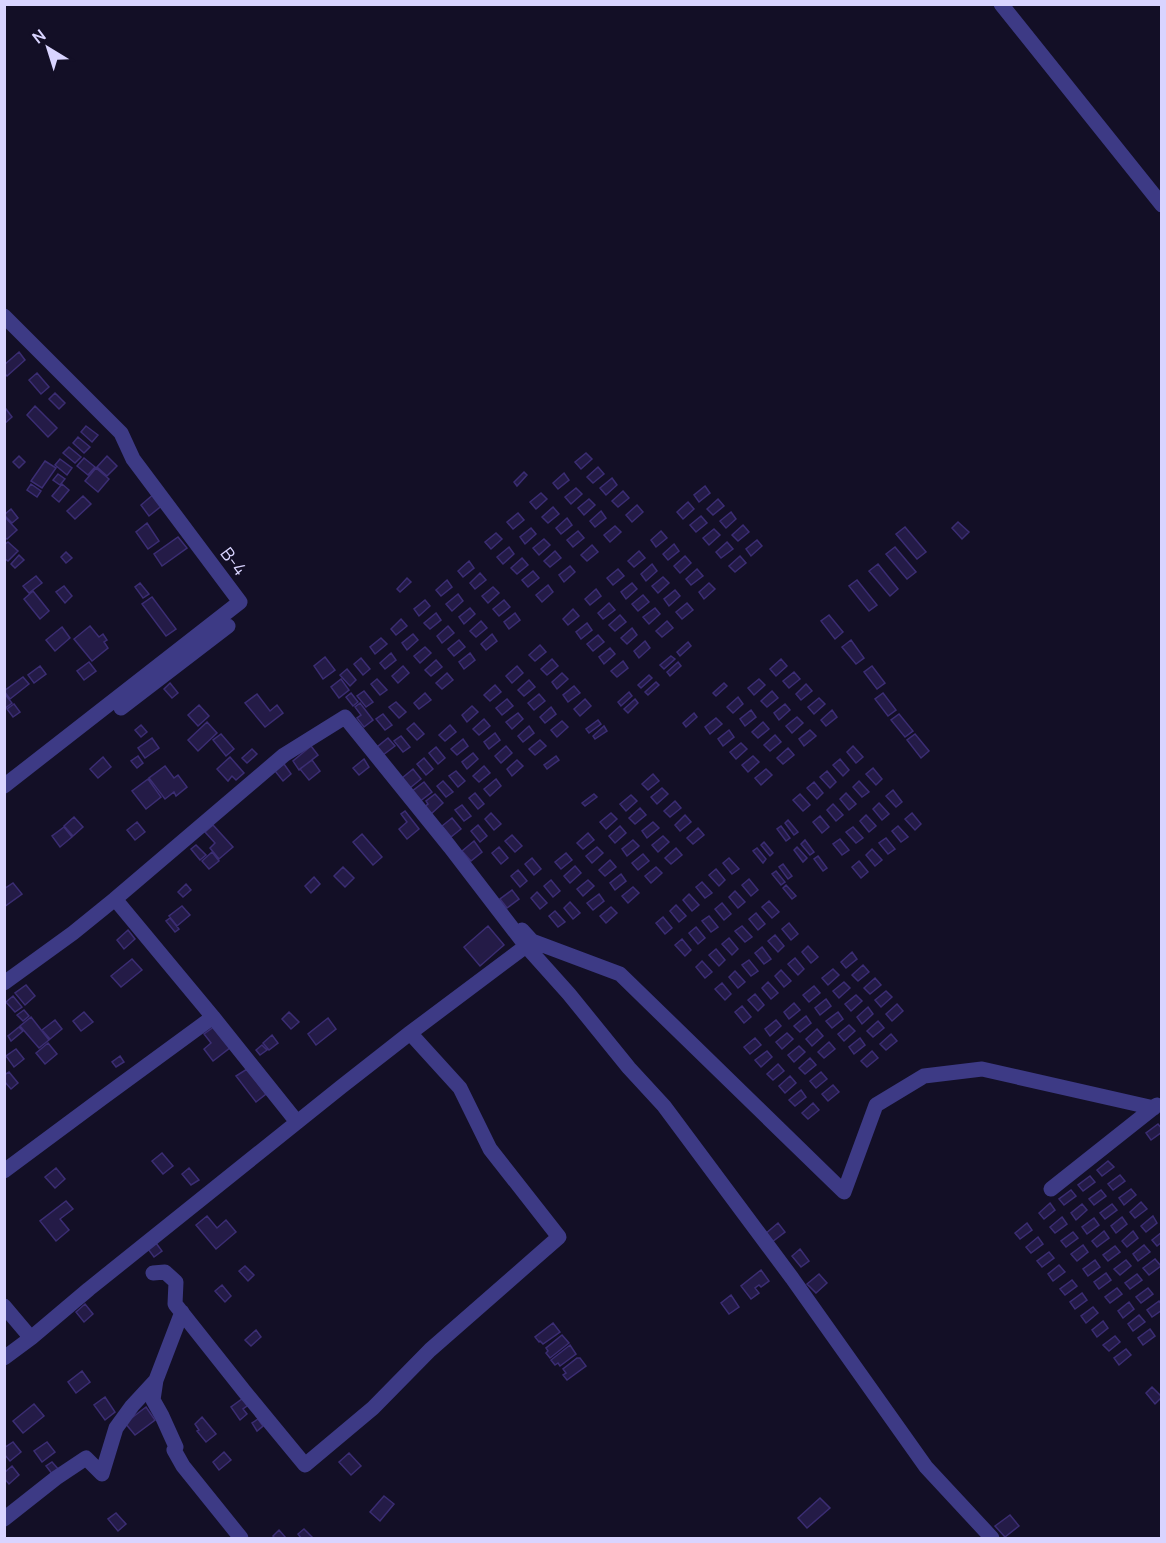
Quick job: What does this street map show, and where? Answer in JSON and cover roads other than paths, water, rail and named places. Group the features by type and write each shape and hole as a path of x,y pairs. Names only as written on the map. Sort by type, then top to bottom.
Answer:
{"street":[{"path":"1001,4 1161,205"},
{"name":"B-4","path":"4,316 121,433 133,459 240,602 4,786"},
{"path":"4,798 228,626"},
{"path":"4,983 115,899 284,754 345,717 526,946 664,1106 792,1278 926,1467 992,1539"},
{"path":"450,847 532,941 620,974 844,1192 876,1105 924,1076 982,1070 1158,1105"},
{"path":"115,899 297,1122"},
{"path":"4,1358 297,1122 526,946"},
{"path":"4,1172 213,1017"},
{"path":"153,1273 165,1272 176,1282 175,1304 305,1465 373,1408 430,1350 559,1237 490,1149 460,1088 410,1033"},
{"path":"1051,1189 1158,1105"},
{"path":"4,1306 31,1338"},
{"path":"182,1312 156,1380 153,1400 183,1466 241,1539"},
{"path":"4,1519 56,1478 86,1458 102,1474 116,1428 156,1380"}]}
